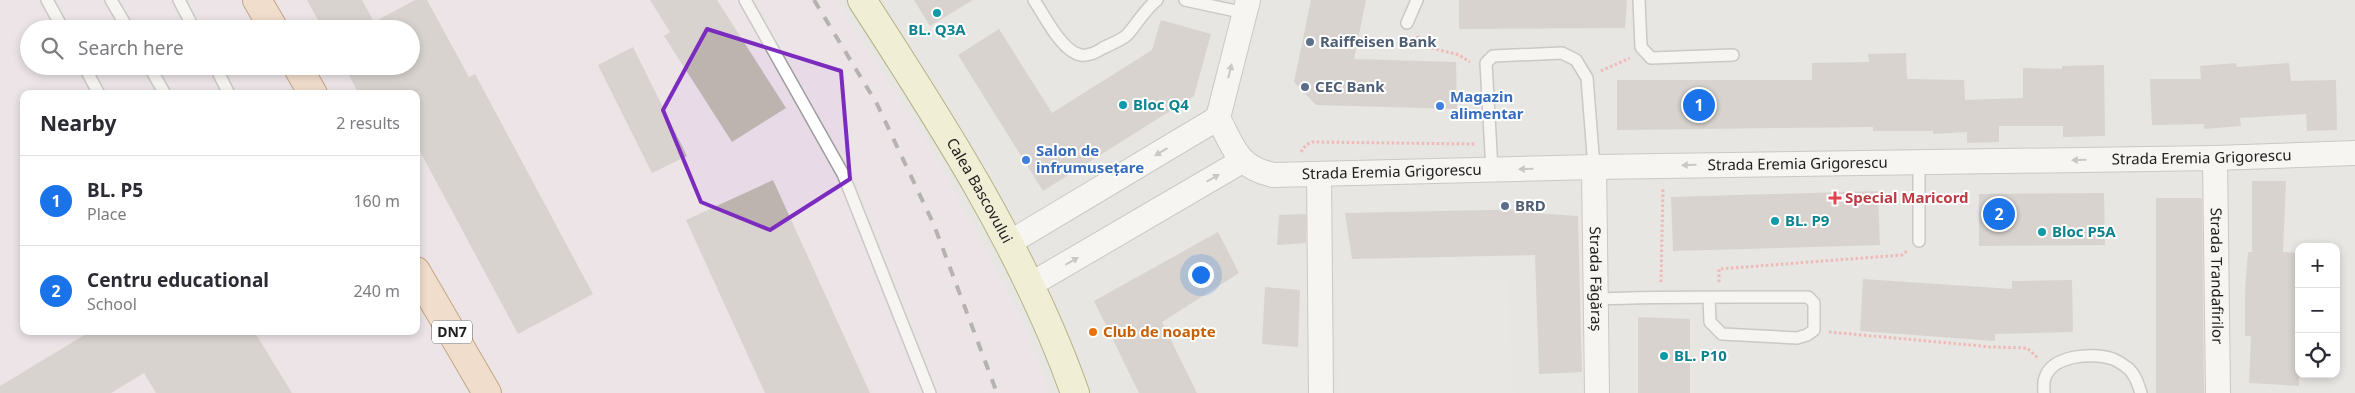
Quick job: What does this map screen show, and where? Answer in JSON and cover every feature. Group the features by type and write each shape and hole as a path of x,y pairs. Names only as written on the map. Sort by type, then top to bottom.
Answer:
{"main road":[{"path":"257,0 269,20"},
{"name":"DN7","path":"420,278 487,393"}],"street":[{"name":"Calea Bascovului","path":"862,0 938,120 1009,244 1030,285 1075,393"},
{"path":"1030,285 1242,161 1218,118 1246,7"},
{"path":"1009,244 1218,118"},
{"name":"Strada Eremia Grigorescu","path":"1242,161 1258,172 1308,175 1594,167 2214,158 2355,153"},
{"name":"Strada Trandafirilor","path":"2214,158 2218,393"},
{"name":"Strada Făgăraș","path":"1594,167 1596,393"},
{"path":"1308,175 1321,393"}],"lane":[{"path":"47,0 58,20"},
{"path":"111,0 123,20"},
{"path":"179,0 189,20"},
{"path":"745,0 843,174 930,393"},
{"path":"1034,0 1061,41 1070,51 1081,55 1093,53 1123,38 1157,0"},
{"path":"1185,0 1246,7"},
{"path":"1407,23 1417,0"},
{"path":"1639,0 1641,47 1644,53 1651,58 1733,55"},
{"path":"1492,170 1486,63 1493,56 1562,53 1576,60 1588,78 1594,167"},
{"path":"89,75 97,90"},
{"path":"154,75 163,90"},
{"path":"220,75 228,90"},
{"path":"1919,162 1919,241"},
{"path":"1595,299 1808,297 1814,303 1814,330 1807,335 1797,338 1722,334 1710,322 1714,298"},
{"path":"2044,393 2044,380 2049,369 2059,360 2085,356 2113,359 2130,370 2138,380 2141,393"}],"path":[{"path":"1407,23 1424,46 1459,55 1485,71"},
{"path":"1588,78 1613,65 1644,53"},
{"path":"1308,175 1302,151 1312,142 1490,144"},
{"path":"1661,298 1663,166"},
{"path":"1714,298 1719,269 1902,255 1919,241"},
{"path":"1814,330 1982,346 2027,348 2049,369"}],"highlighted area":[{"path":"707,29 841,71 850,179 770,230 701,202 663,110"}],"shaded area":[{"path":"0,0 836,0 940,164 1023,322 1049,393 0,393"},
{"path":"836,0 2355,0 2355,393 1049,393 1023,322 940,164"},
{"path":"1506,278 1514,393 1338,393 1335,282"}],"building":[{"path":"307,0 362,0 373,20 318,20"},
{"path":"415,0 427,0 469,77 475,74 593,294 518,334 420,151 420,90 357,90 349,75 420,75 420,20 378,20"},
{"path":"650,0 717,0 786,108 732,142 664,36 670,32"},
{"name":"BL. Q3A","path":"914,0 973,0 930,26"},
{"path":"1311,0 1366,0 1354,59 1456,62 1457,109 1316,105 1294,82"},
{"path":"1459,0 1627,0 1625,28 1459,29"},
{"name":"Bloc Q4","path":"1161,20 1211,34 1194,96 1043,191 958,55 999,29 1052,113 1152,50"},
{"path":"633,47 687,156 652,173 598,65"},
{"path":"1906,53 1907,79 1964,80 1965,100 2023,98 2023,68 2062,69 2062,66 2104,65 2105,136 2063,137 2063,126 1999,126 1999,142 1967,143 1967,132 1933,134 1933,131 1873,131 1873,127 1617,130 1617,80 1812,80 1812,63 1869,62 1868,54"},
{"path":"2236,63 2237,67 2289,63 2291,81 2336,80 2337,130 2307,131 2306,114 2240,118 2241,126 2204,129 2204,124 2152,125 2150,79 2201,79 2200,66"},
{"path":"773,180 870,393 765,393 686,220"},
{"path":"2252,181 2286,181 2283,252 2295,253 2295,378 2299,378 2299,386 2249,383 2251,336 2245,336 2245,290 2248,252 2252,252"},
{"name":"BL. P9","path":"1878,191 1880,245 1673,251 1671,197"},
{"name":"Bloc P5A","path":"2104,193 2105,245 1979,246 1979,194"},
{"path":"2156,198 2202,198 2204,393 2156,393"},
{"path":"1532,209 1532,213 1578,216 1582,372 1539,374 1535,255 1352,259 1345,213"},
{"path":"1306,214 1306,243 1277,245 1279,215"},
{"path":"1218,232 1239,273 1162,322 1197,393 1139,393 1094,301"},
{"path":"1863,279 2012,289 2012,281 2072,280 2073,332 1995,334 1995,341 1860,331"},
{"path":"1265,287 1300,290 1298,347 1262,344"},
{"name":"BL. P10","path":"1638,317 1690,319 1690,393 1638,393"},
{"path":"84,335 256,335 292,393 156,393 144,373 111,393 0,393 0,386"}],"railway":[{"path":"814,0 877,104 934,225 997,393"}],"place":[{"name":"BL. Q3A","path":"937,13"},
{"name":"Raiffeisen Bank","path":"1310,42"},
{"name":"CEC Bank","path":"1305,87"},
{"name":"Bloc Q4","path":"1123,105"},
{"name":"BL. P5","path":"1699,105"},
{"name":"Magazin alimentar","path":"1440,106"},
{"name":"Salon de infrumusețare","path":"1026,160"},
{"name":"Special Maricord","path":"1835,198"},
{"name":"BRD","path":"1505,206"},
{"name":"Centru educational","path":"1999,214"},
{"name":"BL. P9","path":"1775,221"},
{"name":"Bloc P5A","path":"2042,232"},
{"name":"Club de noapte","path":"1093,332"},
{"name":"BL. P10","path":"1664,356"}]}
